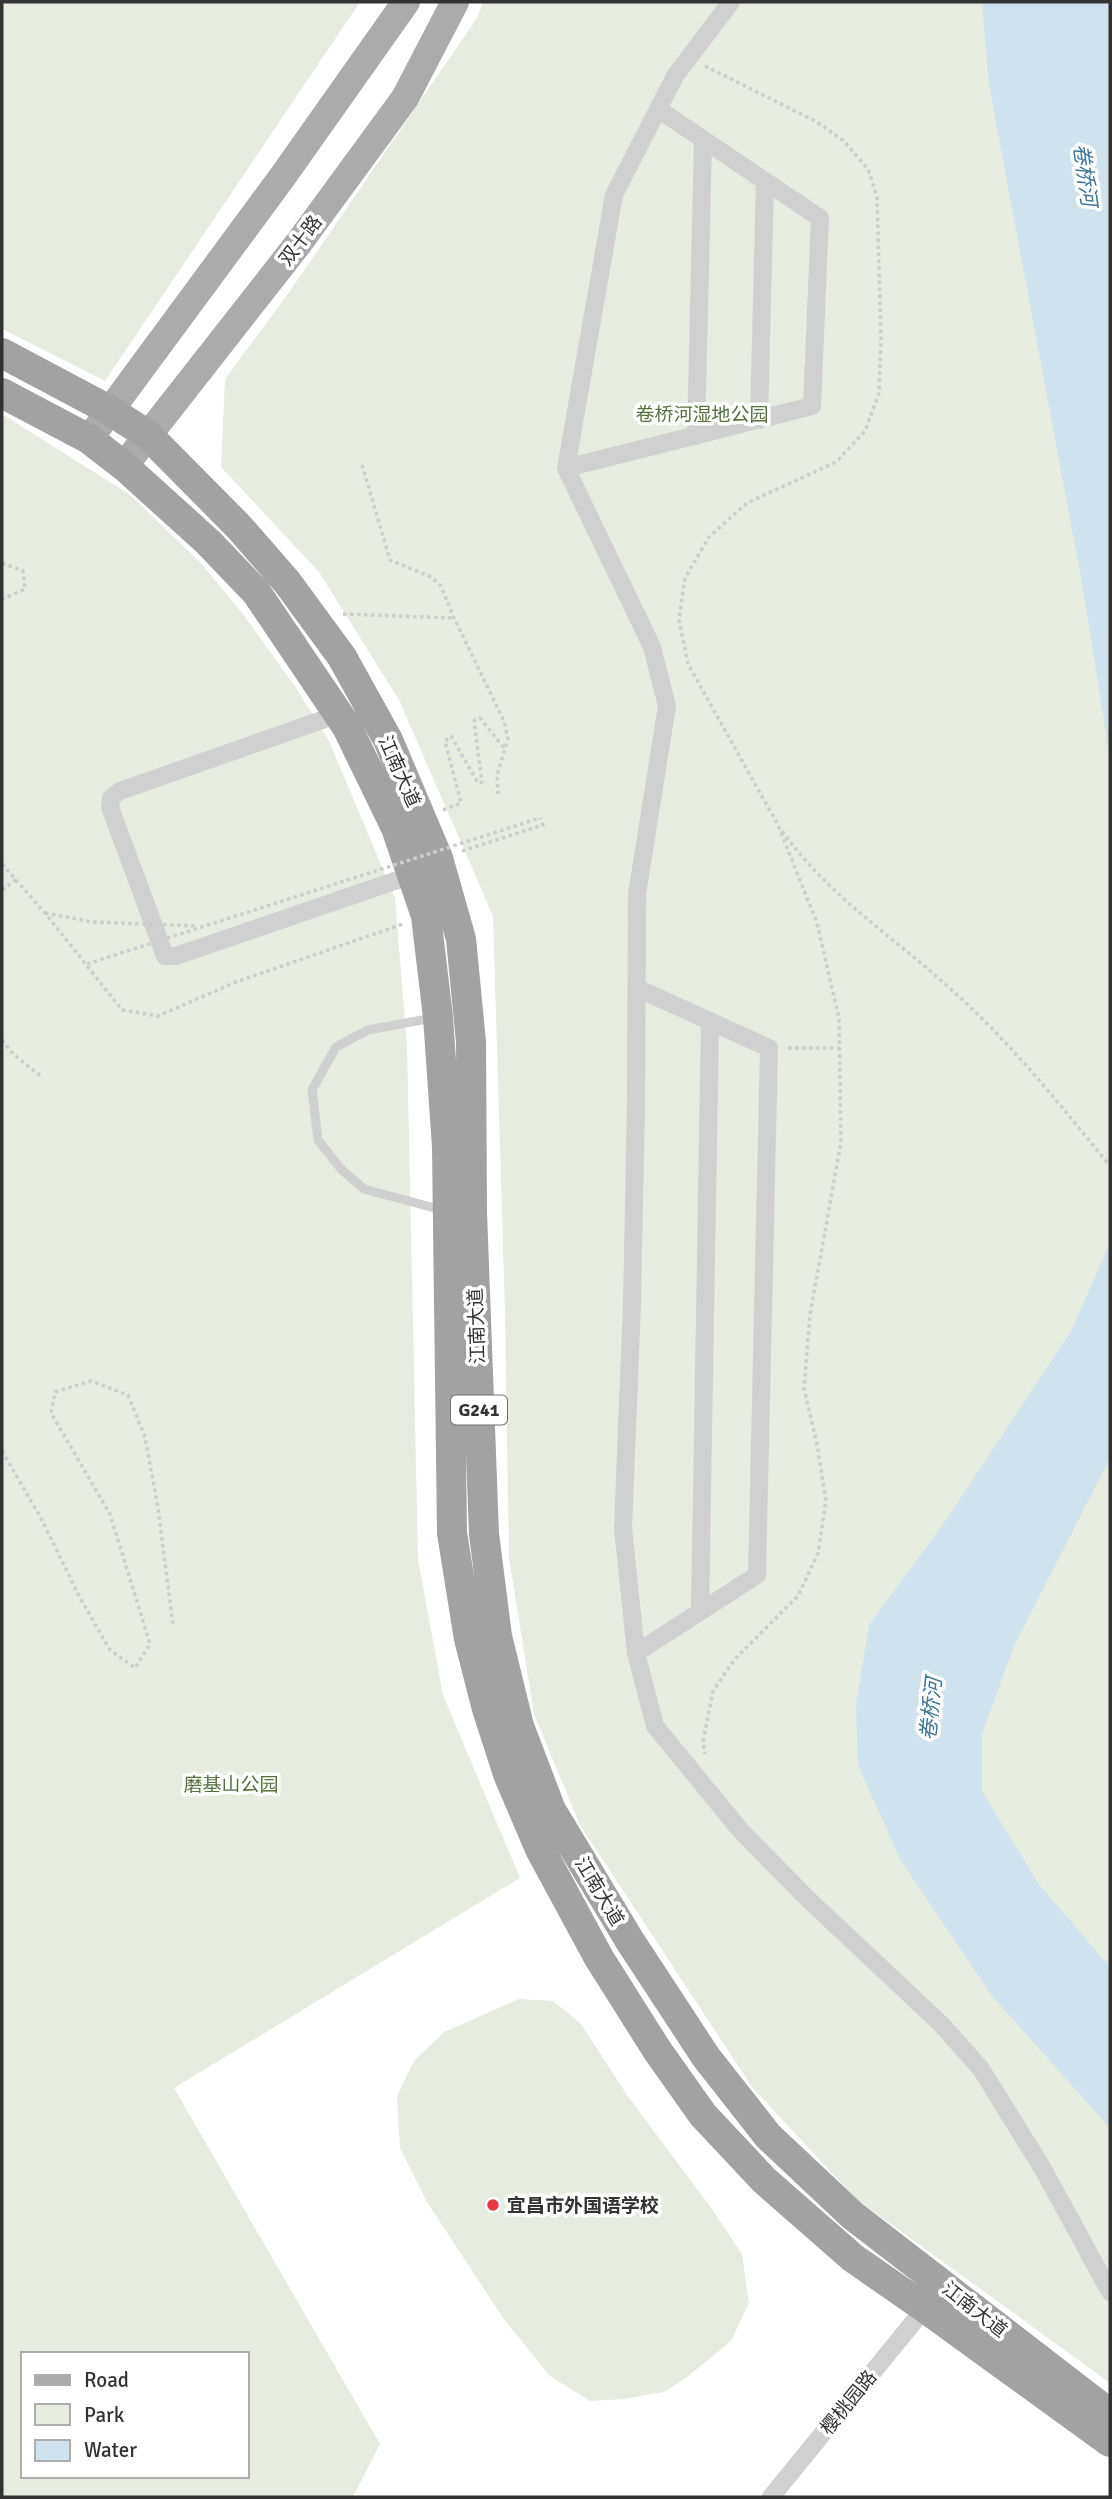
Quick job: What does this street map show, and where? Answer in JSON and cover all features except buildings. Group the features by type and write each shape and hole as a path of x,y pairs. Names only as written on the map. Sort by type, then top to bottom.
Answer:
{"highway":[{"name":"江南大道","path":"2,353 110,410 148,435 239,527 287,582 342,657 388,740 438,858 461,939 471,1042 472,1212 484,1534 497,1636 519,1726 551,1810 630,1941 706,2057 768,2136 852,2215 1110,2414"},
{"name":"江南大道","path":"2,393 89,439 124,466 208,542 256,593 339,714 396,828 426,916 438,1017 447,1147 452,1533 469,1639 487,1709 508,1774 540,1849 599,1958 657,2050 703,2115 764,2180 853,2258 1110,2442"}],"main road":[{"path":"89,439 283,176 406,2"},
{"name":"双十路","path":"124,466 298,244 405,98 455,2"}],"street":[{"path":"731,2 675,75 614,195 566,468 652,647 667,706 637,894 632,1304 623,1528 636,1653 655,1726 741,1831 809,1900 941,2024 981,2069 1043,2169 1110,2292"},
{"path":"566,468 811,406 820,218 658,109"},
{"path":"696,436 703,140"},
{"path":"759,420 765,181"},
{"path":"339,714 120,790 111,798 110,807 165,956 176,956 412,875"},
{"path":"636,1653 757,1575 769,1048 637,988"},
{"path":"700,1611 710,1021"},
{"name":"樱桃园路","path":"771,2497 925,2308"}],"lane":[{"path":"438,1017 368,1030 336,1047 312,1090 318,1140 341,1169 364,1189 447,1211"}],"path":[{"path":"688,58 817,122 844,141 868,169 877,197 881,338 878,393 865,431 836,462 747,503 709,537 685,579 679,620 688,664 778,825 802,859 836,894 945,983 1002,1039 1110,1166"},
{"path":"362,465 390,559 432,577 441,586 504,721 508,739 497,775 498,794"},
{"path":"2,563 23,571 25,589 2,599"},
{"path":"310,612 454,618"},
{"path":"421,818 461,803 445,741 452,736 478,783 482,782 474,721 480,718 504,748"},
{"path":"87,964 540,818 542,825 438,858"},
{"path":"706,1764 703,1742 713,1691 734,1660 798,1596 818,1553 825,1501 817,1444 804,1388 810,1315 841,1142 839,1018 817,923 778,825"},
{"path":"2,890 17,879"},
{"path":"45,913 93,922 204,926"},
{"path":"2,1040 13,1054 42,1077"},
{"path":"769,1048 839,1048"},
{"path":"2,1451 42,1520 79,1596 110,1650 135,1668 150,1644 110,1514 51,1413 55,1392 91,1381 128,1395 145,1437 158,1507 173,1625"}],"green space":[{"path":"2,2 360,2 105,381 2,329"},
{"name":"卷桥河湿地公园","path":"483,2 1110,2 1110,2383 855,2198 752,2087 580,1825 534,1714 509,1558 505,1312 493,916 399,700 319,572 221,467 225,379 290,291 477,18"},
{"name":"磨基山公园","path":"2,414 129,494 200,562 243,614 296,688 329,741 395,898 407,1046 418,1560 443,1695 520,1878 174,2088 380,2444 353,2497 2,2497"},
{"path":"519,1999 553,2001 581,2024 627,2095 742,2254 749,2303 731,2341 686,2378 664,2392 624,2399 590,2401 550,2376 503,2318 427,2202 400,2148 397,2096 414,2061 444,2032"}],"water":[{"name":"卷桥河","path":"982,2 1110,2 1110,757 1081,578 989,85"},
{"name":"卷桥河","path":"1110,1243 1110,1458 1014,1646 982,1734 982,1791 1038,1883 1110,1967 1110,2128 992,1996 900,1859 858,1765 856,1705 869,1625 947,1519 1071,1331"}],"place":[{"name":"宜昌市外国语学校","path":"493,2205"}]}
